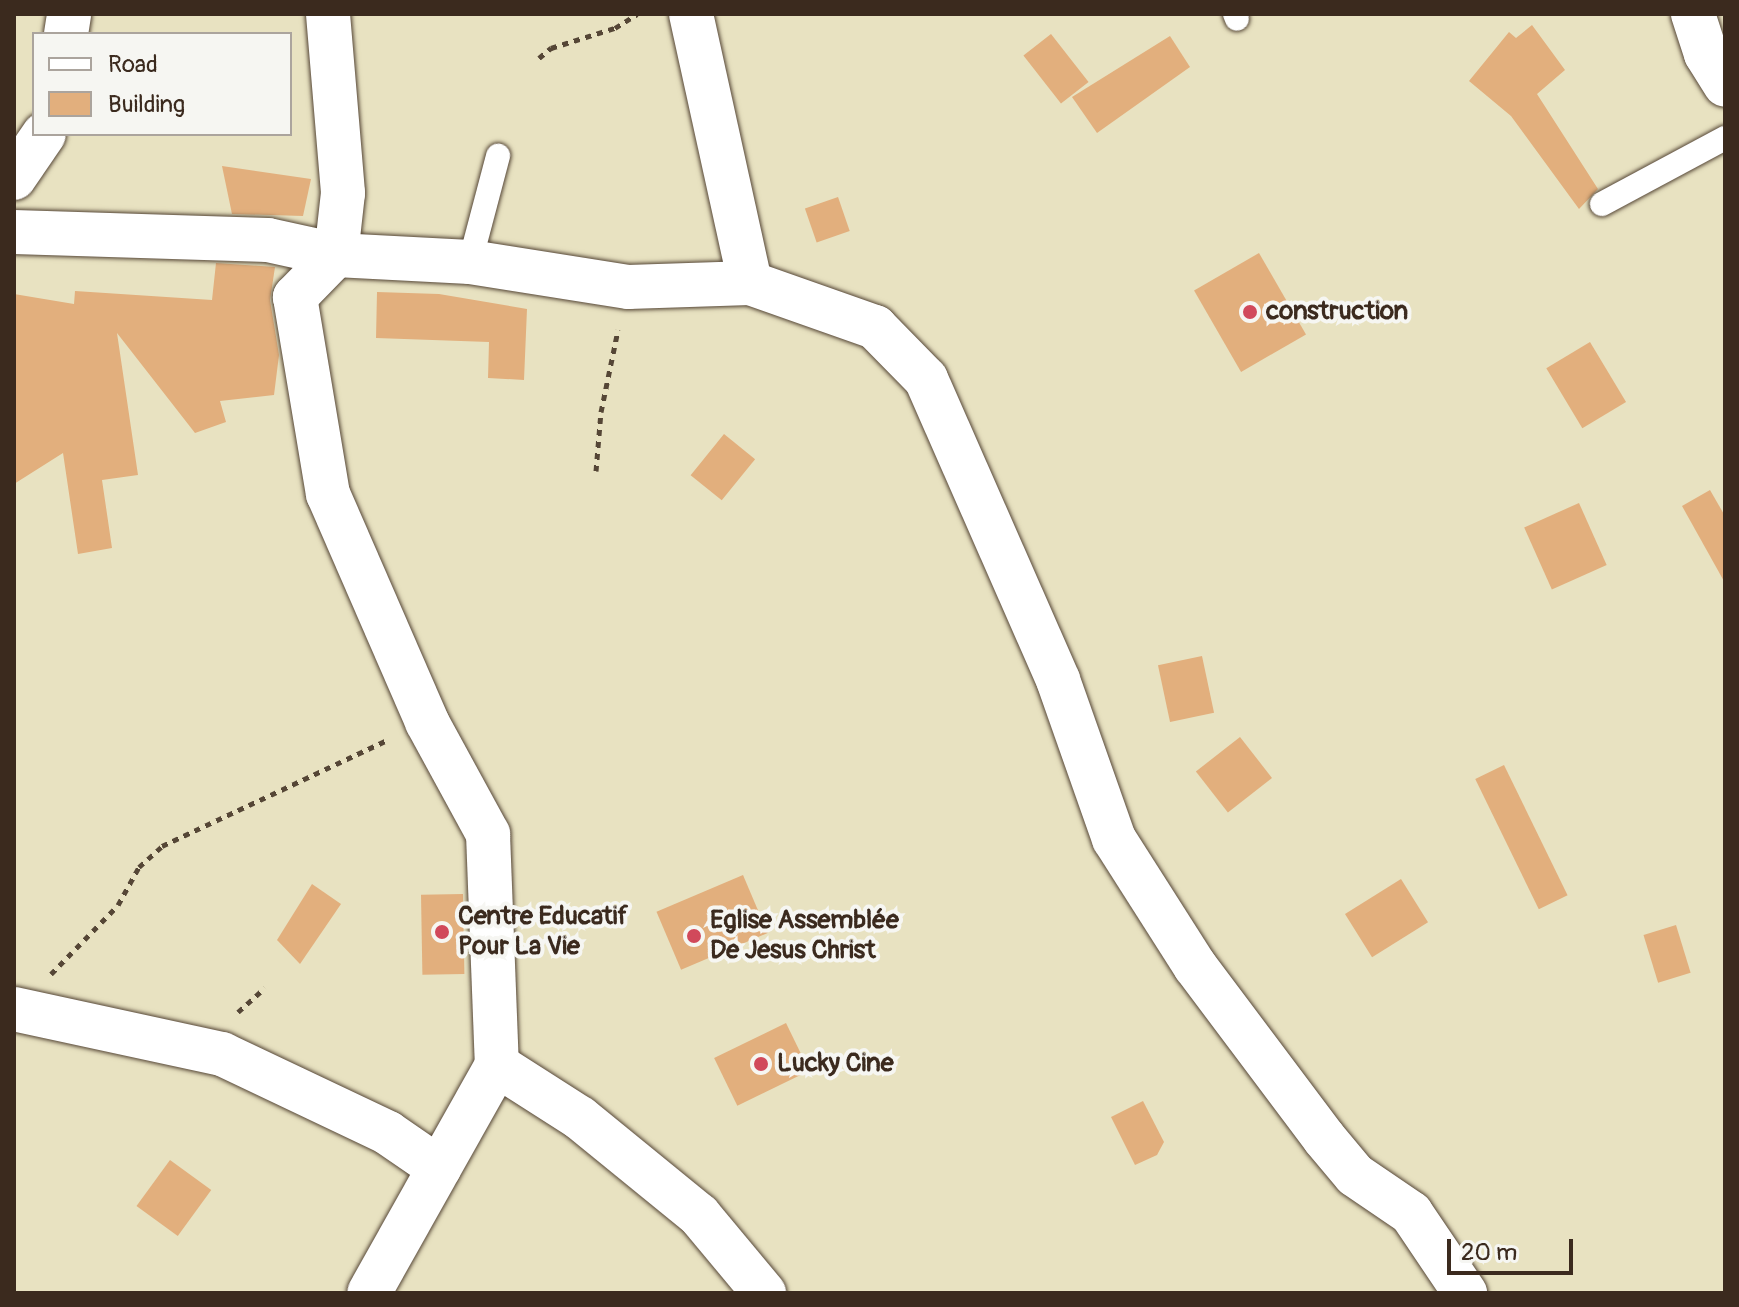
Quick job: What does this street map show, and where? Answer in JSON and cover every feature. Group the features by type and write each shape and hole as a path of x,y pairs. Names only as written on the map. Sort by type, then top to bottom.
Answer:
{"street":[{"path":"328,14 343,193 336,255 295,297 328,494 427,722 488,834 497,1065 369,1293"},
{"path":"691,14 750,283"},
{"path":"1693,14 1706,54 1725,84"},
{"path":"14,178 43,136"},
{"path":"14,232 268,240 336,255 470,262 628,287 750,283 875,327 926,379 1058,680 1114,839 1195,966 1324,1138 1355,1175 1411,1213 1465,1293"},
{"path":"16,1010 222,1054 388,1133 439,1168"},
{"path":"497,1065 580,1118 699,1215 764,1293"}],"lane":[{"path":"1602,204 1725,138"},
{"path":"470,262 498,156"}],"path":[{"path":"539,58 551,48 615,28 637,14"},
{"path":"596,471 601,412 628,287"},
{"path":"16,1010 118,905 139,867 162,846 427,722"}],"building":[{"path":"1532,25 1565,70 1537,94 1598,189 1579,209 1511,116 1469,81 1509,32 1516,38"},
{"path":"1051,34 1089,82 1061,104 1023,56"},
{"path":"1170,36 1190,67 1097,133 1072,97"},
{"path":"222,166 311,179 303,216 232,214"},
{"path":"838,197 850,231 817,242 805,208"},
{"name":"construction","path":"1259,253 1306,334 1241,372 1194,290"},
{"path":"216,263 275,267 270,300 279,355 274,395 220,401 226,422 195,433 117,333 138,475 102,480 112,548 78,554 63,453 14,484 14,294 74,304 75,291 212,300"},
{"path":"377,292 439,294 527,309 524,380 488,378 489,342 376,338"},
{"path":"1590,342 1626,402 1582,428 1546,368"},
{"path":"724,434 755,459 722,500 691,475"},
{"path":"1710,490 1725,516 1725,583 1682,506"},
{"path":"1579,503 1607,565 1552,590 1524,527"},
{"path":"1202,656 1214,713 1170,722 1158,665"},
{"path":"1240,737 1272,778 1228,812 1196,771"},
{"path":"1504,765 1568,895 1539,909 1475,779"},
{"path":"743,875 768,933 681,970 656,912"},
{"path":"1401,879 1428,922 1372,957 1345,914"},
{"path":"312,884 341,904 300,964 277,940"},
{"path":"463,894 464,974 422,975 421,895"},
{"path":"1676,925 1691,973 1658,983 1643,935"},
{"name":"Lucky Cine","path":"786,1023 809,1071 737,1106 714,1058"},
{"path":"1143,1101 1164,1142 1157,1155 1135,1165 1111,1117"},
{"path":"170,1160 211,1190 178,1236 136,1206"}],"place":[{"name":"construction","path":"1250,312"},
{"name":"Centre Educatif Pour La Vie","path":"442,932"},
{"name":"Eglise Assemblée De Jesus Christ","path":"694,936"},
{"name":"Lucky Cine","path":"761,1064"}]}
